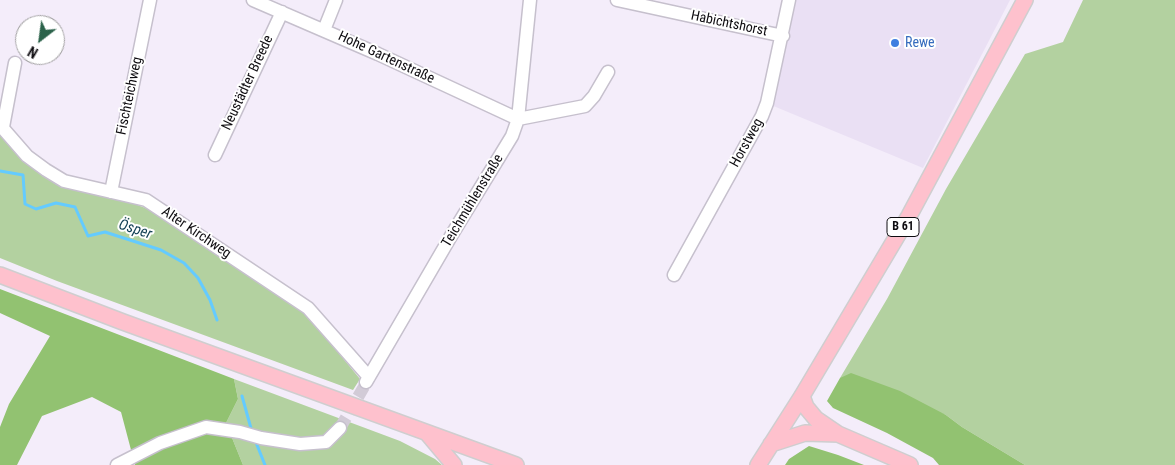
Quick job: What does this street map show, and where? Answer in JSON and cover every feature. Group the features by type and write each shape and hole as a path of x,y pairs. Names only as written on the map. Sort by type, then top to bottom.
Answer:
{"main road":[{"name":"B 61","path":"758,465 802,396 909,216 1025,0"},
{"path":"0,275 123,322 426,432 481,459 516,465"},
{"path":"802,396 806,407 816,419 838,434 910,465"},
{"path":"426,432 454,465"},
{"path":"771,444 805,433 838,434"}],"street":[{"name":"Fischteichweg","path":"111,192 150,0"},
{"name":"Hohe Gartenstraße","path":"253,0 324,30 518,119"},
{"path":"324,30 336,0"},
{"name":"Teichmühlenstraße","path":"367,381 451,236 512,136 518,119 530,0"},
{"name":"Habichtshorst","path":"617,0 782,36"},
{"name":"Horstweg","path":"674,275 762,116 767,103 789,0"},
{"name":"Neustädter Breede","path":"215,155 282,12"},
{"name":"Alter Kirchweg","path":"15,63 1,126 27,156 64,181 146,200 156,205 308,308 367,381"},
{"path":"518,119 585,106 594,96 608,72"},
{"path":"117,465 160,443 206,427 300,444 326,442 340,428"}],"shaded area":[{"path":"791,0 1010,0 923,168 771,105"}],"green space":[{"path":"1083,0 1175,0 1175,465 1025,465 962,427 946,415 840,378 887,299 946,189 1025,54 1063,42"},
{"path":"0,134 29,163 148,209 306,313 360,379 353,390 57,281 0,258"},
{"path":"0,289 234,379 238,399 226,423 243,465 135,465 121,412 92,397 42,416 17,465 0,465 0,427 9,404 50,336 0,313"},
{"path":"851,373 900,391 946,415 962,427 1025,465 939,465 933,458 887,433 833,408 827,401 840,378"},
{"path":"234,379 400,441 435,459 442,465 243,465 226,423 238,399"},
{"path":"809,446 864,465 785,465 789,459"}],"waterway":[{"name":"Ösper","path":"0,171 23,175 25,204 36,209 56,203 75,207 88,236 105,232 161,250 184,263 198,278 210,300 217,320"},
{"name":"Ösper","path":"242,396 252,432"},
{"name":"Ösper","path":"255,440 265,465"}],"tunnel":[{"path":"340,428 365,385"}],"place":[{"name":"Rewe","path":"895,43"}]}
